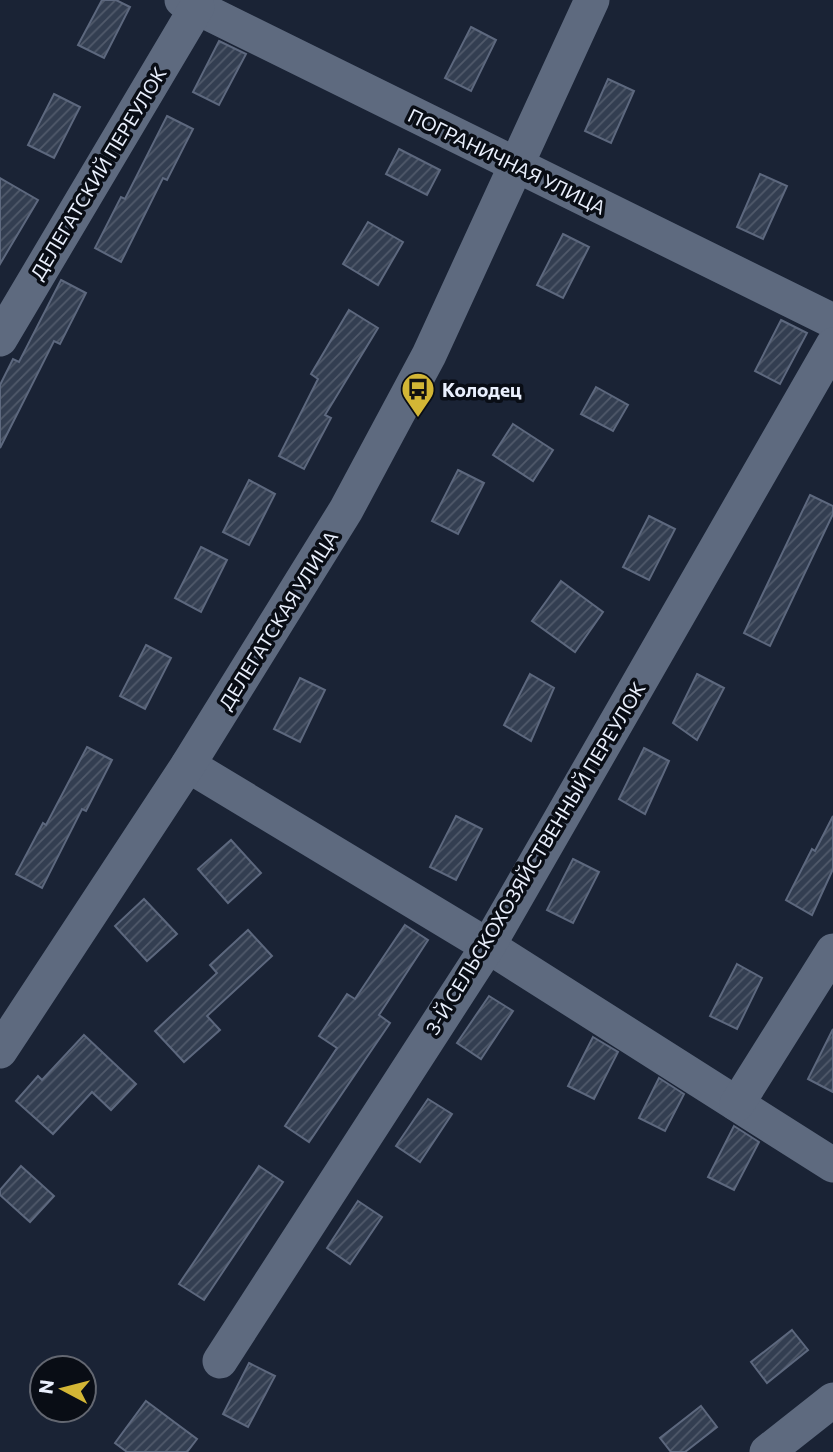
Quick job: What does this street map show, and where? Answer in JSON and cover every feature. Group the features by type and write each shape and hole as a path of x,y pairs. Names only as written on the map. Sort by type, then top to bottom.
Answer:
{"street":[{"name":"ДЕЛЕГАТСКАЯ УЛИЦА","path":"0,1051 188,765 346,510 429,355 592,0"},
{"name":"ПОГРАНИЧНАЯ УЛИЦА","path":"189,4 833,321"},
{"name":"ДЕЛЕГАТСКИЙ ПЕРЕУЛОК","path":"0,339 189,4"},
{"name":"3-Й СЕЛЬСКОХОЗЯЙСТВЕННЫЙ ПЕРЕУЛОК","path":"220,1361 488,946 833,345"},
{"path":"188,765 488,946 833,1165"},
{"path":"737,1104 833,951"},
{"path":"767,1452 833,1400"}],"building":[{"path":"102,0 116,0 130,7 104,58 78,45"},
{"path":"471,27 496,40 471,91 445,78"},
{"path":"219,41 246,54 219,105 193,92"},
{"path":"608,79 634,91 611,143 585,131"},
{"path":"54,94 80,107 54,158 28,145"},
{"path":"167,116 193,129 167,180 163,178 121,262 95,248 121,197 125,199"},
{"path":"399,149 440,170 427,195 386,174"},
{"path":"760,174 787,186 763,239 737,227"},
{"path":"0,178 38,200 0,264"},
{"path":"368,222 403,242 378,285 343,264"},
{"path":"563,234 589,247 563,298 537,285"},
{"path":"61,280 86,293 60,344 54,341 0,448 0,385 13,359 19,362"},
{"path":"349,310 378,328 325,415 331,418 304,469 279,456 318,379 311,374"},
{"path":"781,320 807,333 780,384 755,371"},
{"path":"596,387 628,405 613,431 581,414"},
{"path":"513,424 553,450 533,481 493,455"},
{"path":"458,470 484,483 458,534 432,521"},
{"path":"249,480 275,494 249,545 223,532"},
{"path":"810,495 833,506 833,514 770,646 744,633"},
{"path":"649,516 675,529 649,580 623,567"},
{"path":"201,547 227,560 201,612 175,598"},
{"path":"561,581 603,612 575,652 532,621"},
{"path":"146,645 171,658 145,709 120,696"},
{"path":"530,674 554,688 531,741 504,725"},
{"path":"697,674 724,688 697,740 673,723"},
{"path":"300,678 325,690 300,742 274,729"},
{"path":"87,747 112,760 86,811 82,809 42,888 16,874 43,823 46,825"},
{"path":"644,748 669,761 645,814 619,799"},
{"path":"456,816 482,829 456,880 430,867"},
{"path":"833,816 833,869 812,915 786,900 812,849 815,851"},
{"path":"231,840 261,873 228,903 198,869"},
{"path":"573,859 599,872 573,923 547,910"},
{"path":"144,899 177,934 147,961 115,926"},
{"path":"405,925 428,940 379,1015 390,1023 309,1142 285,1126 337,1048 319,1036 347,994 355,999"},
{"path":"248,930 272,956 207,1016 220,1030 184,1062 155,1031 217,973 210,965"},
{"path":"737,964 762,978 737,1029 710,1016"},
{"path":"489,996 513,1011 481,1059 457,1043"},
{"path":"833,1029 833,1092 808,1079"},
{"path":"84,1035 136,1084 111,1110 92,1092 53,1134 16,1101 38,1076 42,1080"},
{"path":"593,1037 618,1052 594,1099 568,1086"},
{"path":"659,1078 684,1094 665,1131 639,1118"},
{"path":"428,1099 452,1114 420,1162 396,1146"},
{"path":"734,1126 759,1142 734,1190 708,1177"},
{"path":"21,1166 54,1196 30,1222 0,1195 0,1190"},
{"path":"259,1166 283,1182 204,1300 179,1284"},
{"path":"358,1201 382,1217 350,1264 327,1248"},
{"path":"792,1330 808,1350 767,1383 751,1362"},
{"path":"249,1363 275,1376 248,1427 223,1414"},
{"path":"146,1401 197,1439 187,1452 127,1452 115,1443"},
{"path":"701,1406 717,1427 685,1452 671,1452 660,1438"}],"place":[{"name":"Колодец","path":"418,419"}]}
